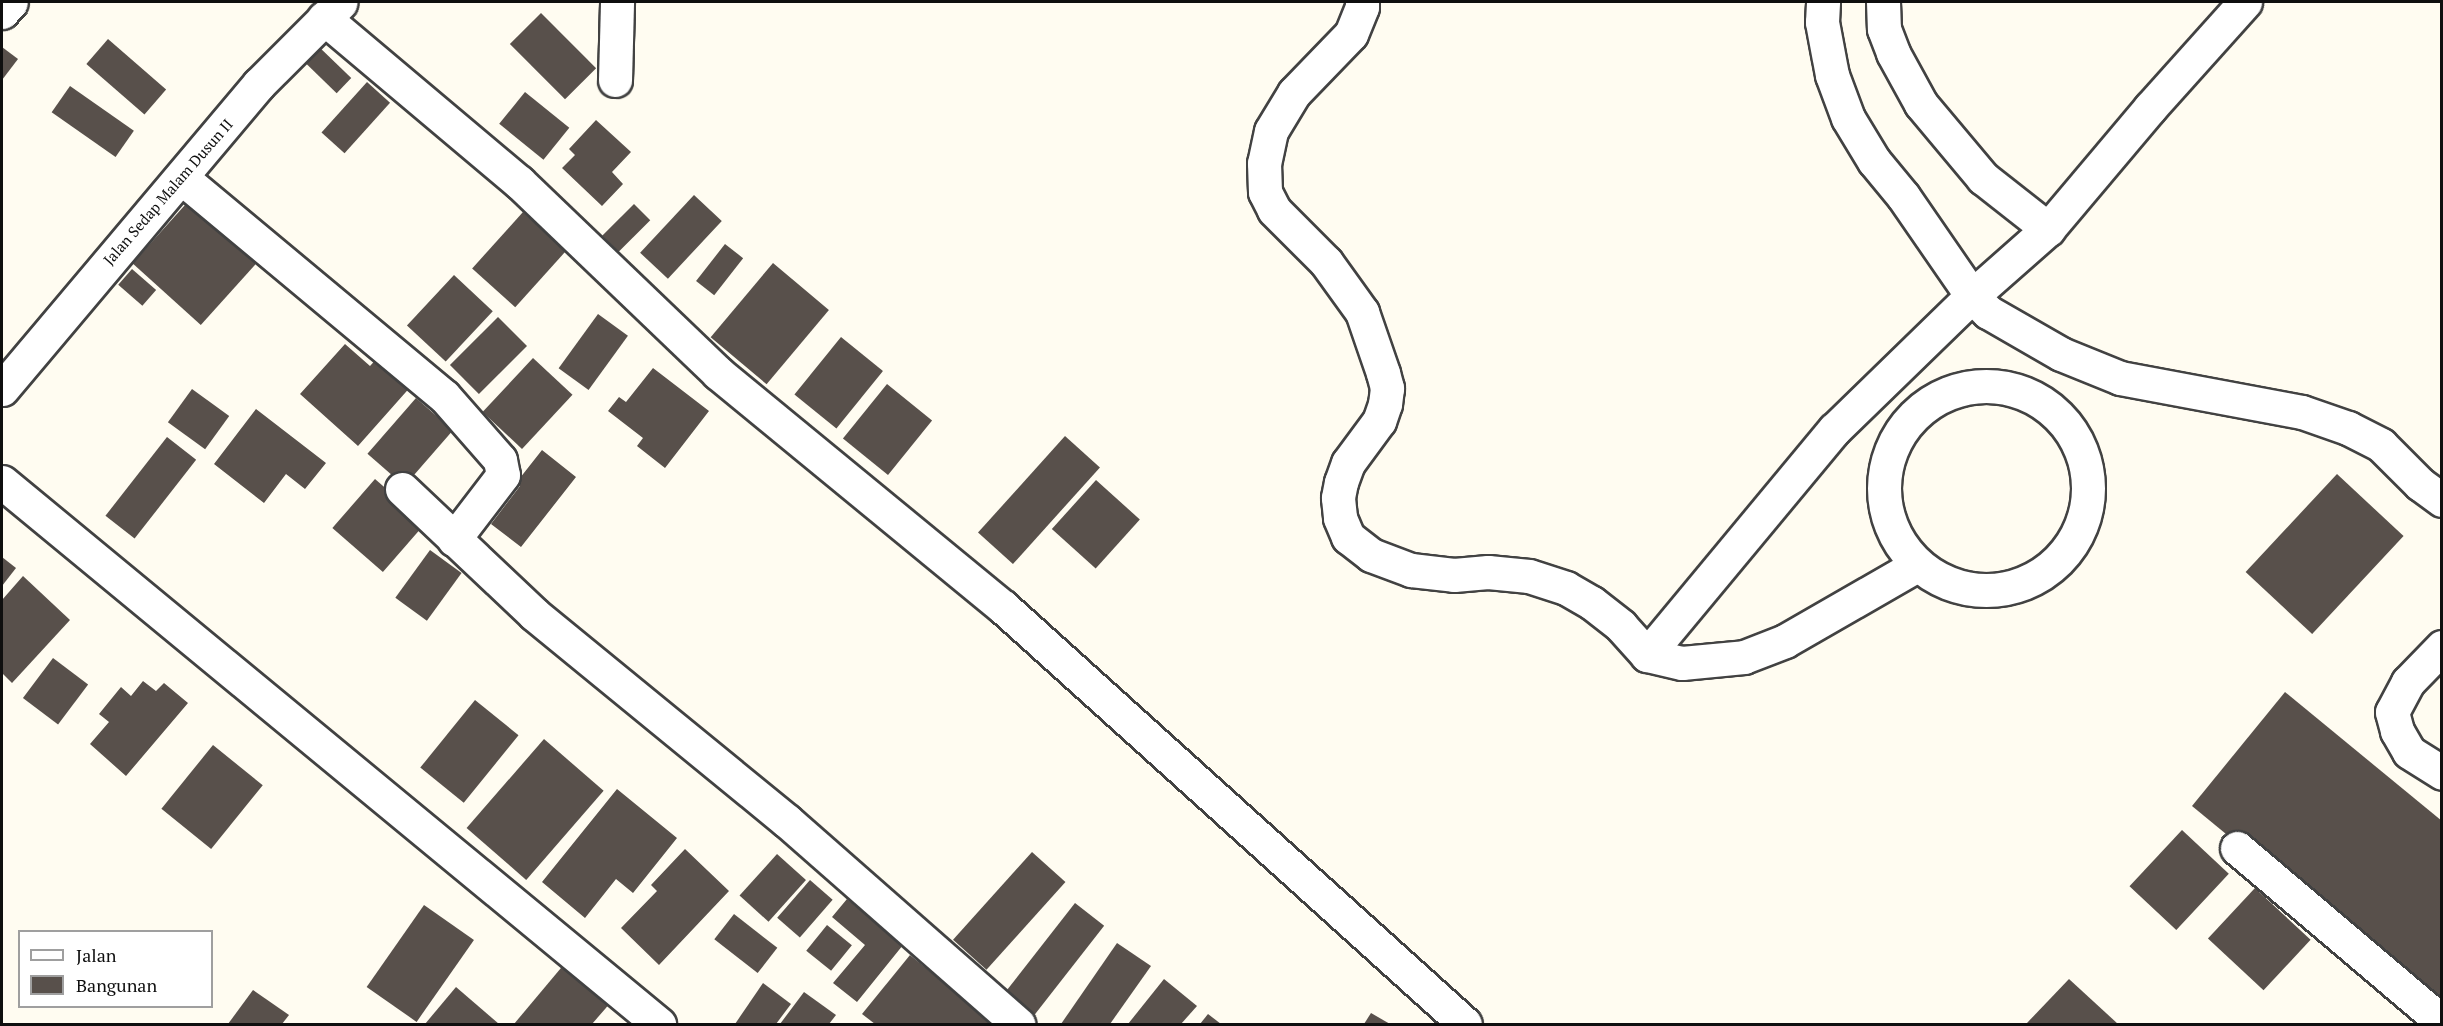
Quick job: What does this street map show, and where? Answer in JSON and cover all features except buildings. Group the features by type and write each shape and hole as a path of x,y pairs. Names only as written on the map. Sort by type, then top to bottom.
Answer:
{"street":[{"path":"2,12 11,2"},
{"path":"615,80 617,2"},
{"path":"1362,2 1351,34 1294,93 1271,131 1264,163 1265,192 1274,210 1326,262 1362,312 1387,388 1385,404 1379,421 1348,463 1341,482 1338,498 1340,518 1348,537 1371,555 1393,565 1454,575 1488,572 1529,576 1566,588 1592,603 1621,626 1647,655 1683,663 1744,657 1785,641 1917,565"},
{"path":"1823,2 1822,22 1832,75 1848,118 1874,161 1909,204 1972,296 1989,312 2061,354 2120,378 2302,412 2348,428 2381,445 2420,484 2442,500"},
{"path":"1883,2 1884,29 1893,53 1921,104 1983,178 2048,229"},
{"path":"1647,655 1834,430 1972,296 2048,229 2150,108 2245,2"},
{"path":"333,10 519,182 718,373 1003,607 1465,1024"},
{"name":"Jalan Sedap Malam Dusun II","path":"2,389 260,84 333,10"},
{"path":"182,178 444,396 500,460 503,475 454,539"},
{"path":"1991,385 2026,393 2055,412 2078,441 2088,475 2087,511 2073,544 2049,570 2017,587 2006,589 1982,592 1947,584 1917,565 1895,537 1885,502 1886,467 1900,434 1924,407 1955,390 1991,385"},
{"path":"2,482 659,1024"},
{"path":"402,489 534,614 787,821 1018,1024"},
{"path":"2442,647 2408,682 2392,712 2397,731 2409,752 2442,773"},
{"path":"2237,848 2442,1022"}]}
